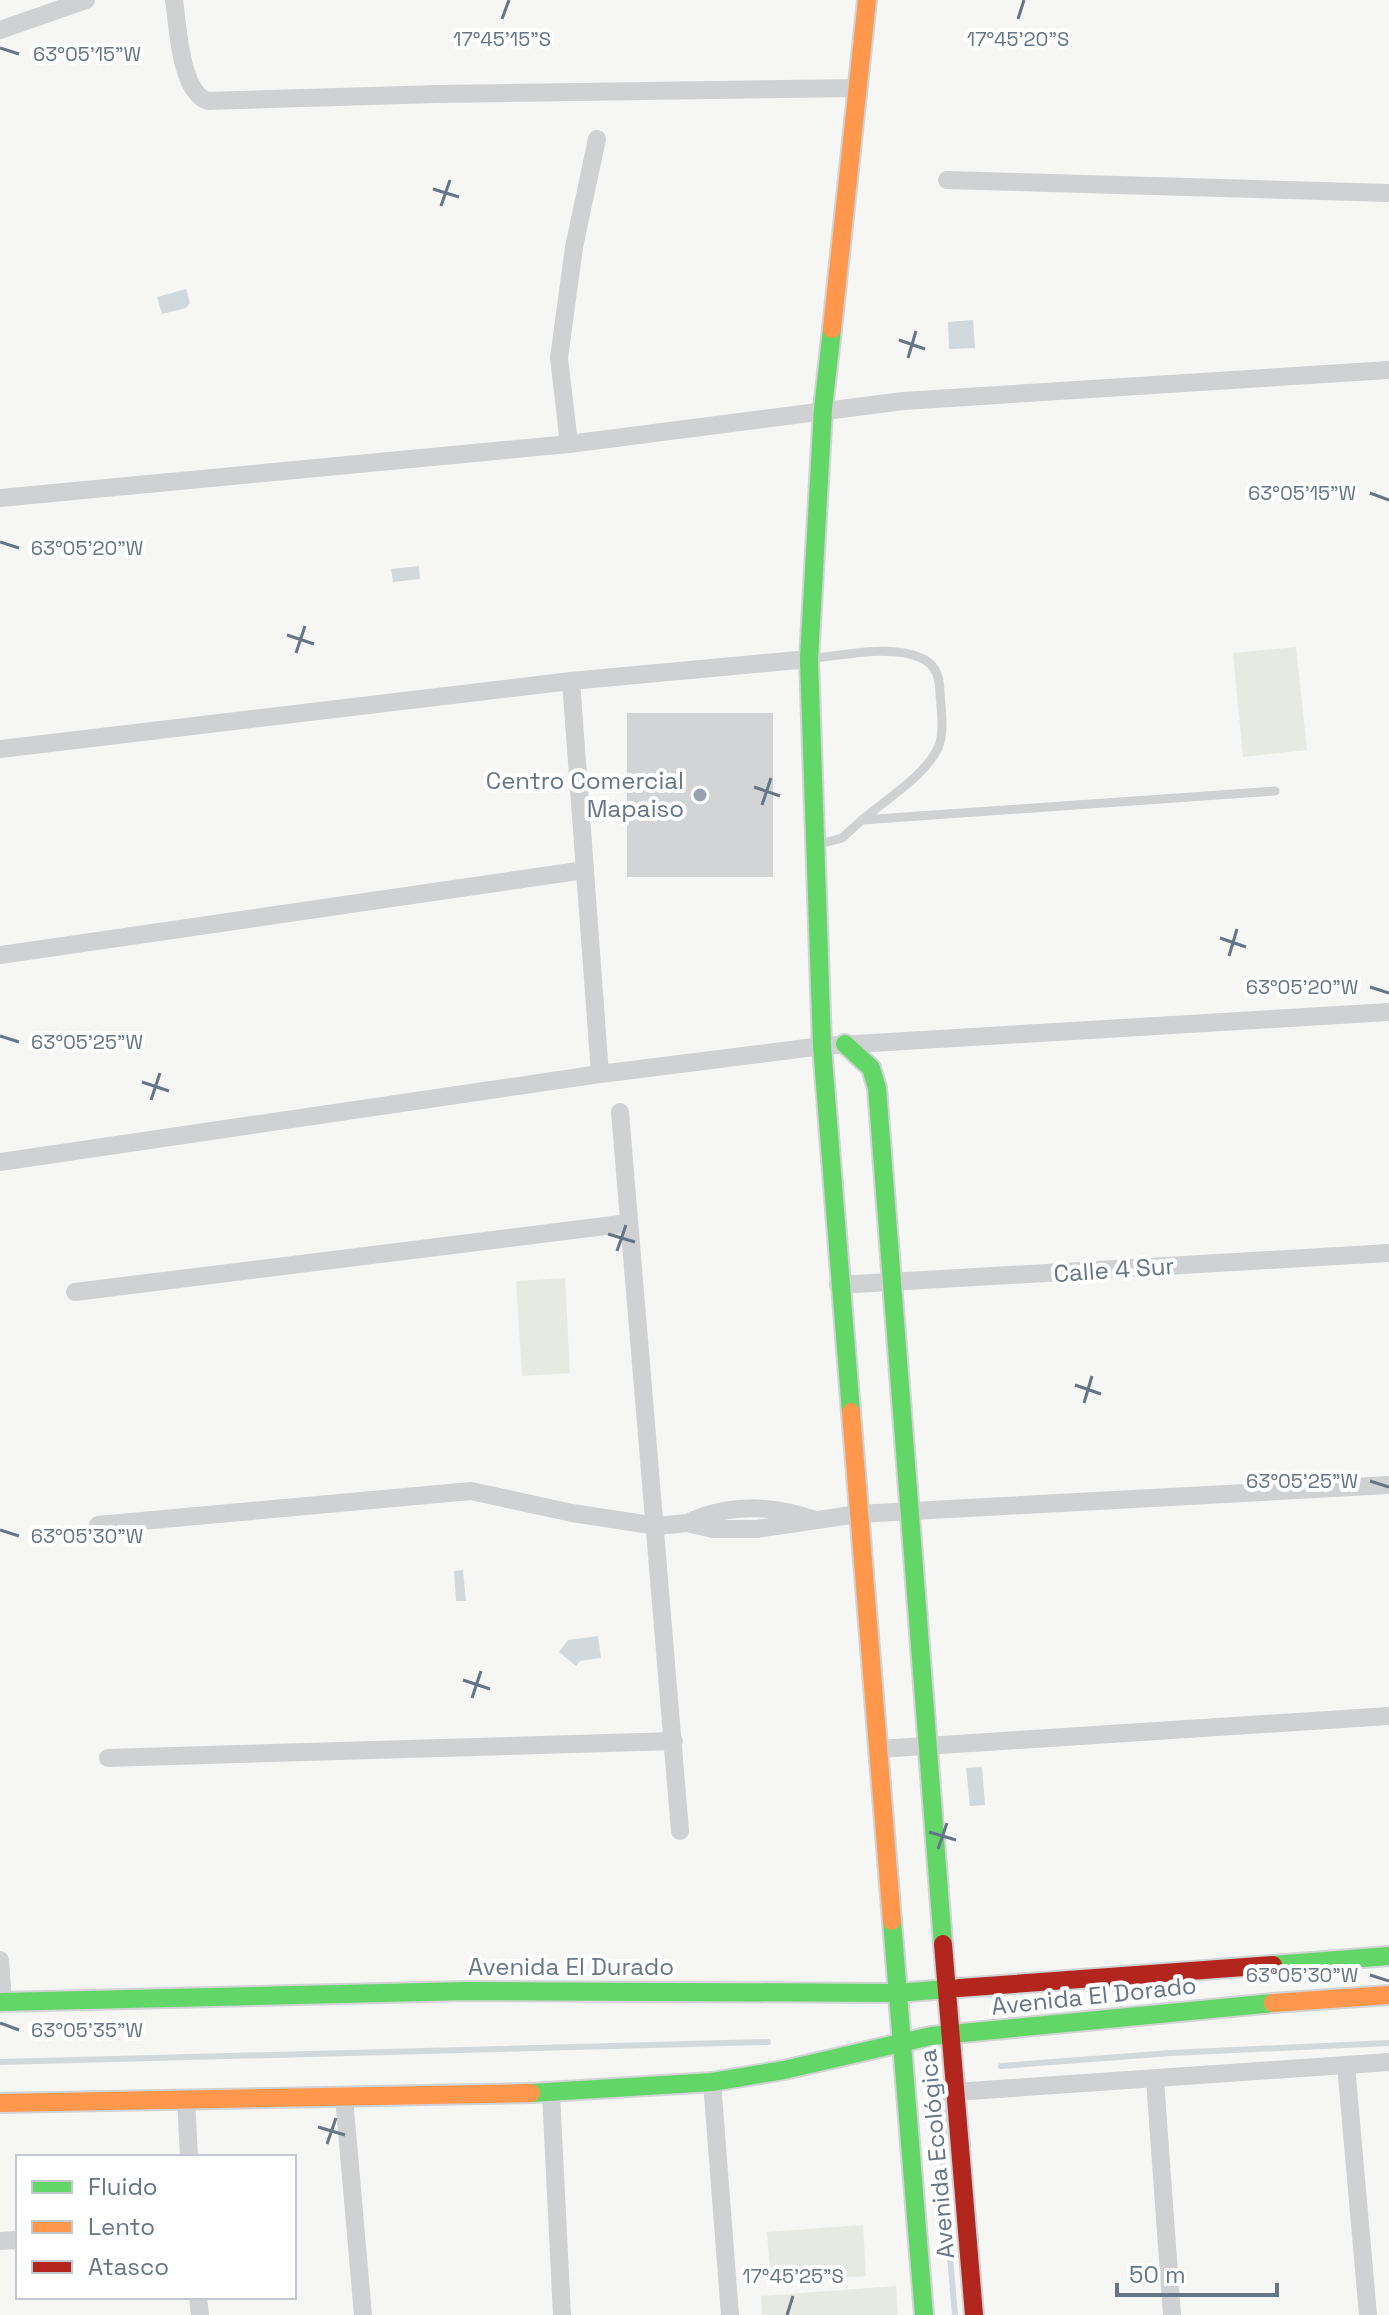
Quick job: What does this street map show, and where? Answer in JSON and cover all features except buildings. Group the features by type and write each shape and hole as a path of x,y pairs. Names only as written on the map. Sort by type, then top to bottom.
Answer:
{"street":[{"path":"0,30 86,0"},
{"path":"174,0 188,81 199,98 208,101 437,94 858,88"},
{"name":"Avenida Ecológica","path":"867,0 823,409 809,659 822,1046 838,1285 924,2315"},
{"path":"569,444 559,358 574,247 597,139"},
{"path":"947,180 1389,193"},
{"path":"0,498 569,444 823,409 1389,370"},
{"path":"0,749 571,681 809,659"},
{"path":"571,681 600,1074"},
{"path":"0,955 585,870"},
{"path":"0,1162 600,1074 822,1046 1389,1012"},
{"name":"Avenida Ecológica","path":"845,1044 871,1068 877,1088 907,1513 929,1746 974,2315"},
{"path":"620,1112 657,1526 680,1831"},
{"path":"75,1292 629,1223"},
{"name":"Calle 4 Sur","path":"838,1285 1389,1253"},
{"path":"98,1525 471,1491 572,1513 657,1526 687,1523 711,1511 753,1508 791,1511 815,1520 858,1514 1389,1485"},
{"path":"879,1749 1389,1716"},
{"path":"108,1758 674,1741"},
{"name":"Avenida El Dorado","path":"1140,1974 1389,1956"},
{"path":"0,1960 2,2002"},
{"name":"Avenida El Durado","path":"2,2002 467,1991 897,1993 1140,1974"},
{"name":"Avenida El Dorado","path":"900,2042 951,2034 1326,1998 1389,1995"},
{"path":"0,2103 551,2093 712,2082 784,2070 900,2042"},
{"path":"955,2092 1389,2062"},
{"path":"1346,2065 1368,2315"},
{"path":"1155,2080 1172,2315"},
{"path":"712,2082 730,2315"},
{"path":"551,2093 562,2315"},
{"path":"344,2097 363,2315"},
{"path":"186,2099 189,2155"}],"lane":[{"path":"809,659 885,652 922,658 936,669 940,683 941,733 937,749 920,771 842,838 816,845"},
{"path":"862,820 1275,791"}],"shaded area":[{"path":"186,289 190,303 186,308 162,314 157,297"},
{"path":"973,320 975,348 949,349 948,322"},
{"path":"419,566 420,579 393,582 391,569"},
{"path":"1296,647 1307,750 1243,757 1233,653"},
{"path":"565,1278 570,1373 522,1376 516,1281"},
{"path":"463,1570 466,1601 456,1601 454,1571"},
{"path":"598,1636 601,1658 580,1661 576,1666 559,1652 568,1640"},
{"path":"982,1767 985,1805 970,1806 966,1768"},
{"path":"863,2225 866,2276 771,2283 767,2232"},
{"path":"896,2286 898,2315 762,2315 761,2296"}],"waterway":[{"path":"0,2062 768,2042"},
{"path":"1001,2066 1171,2053 1389,2043"},
{"path":"945,2084 943,2174 955,2315"}],"traffic: fast":[{"path":"832,329 823,409 809,659 822,1046 851,1412"},
{"path":"845,1044 871,1068 877,1088 943,1944"},
{"path":"892,1921 924,2315"},
{"path":"1273,1965 1389,1956"},
{"path":"0,2002 467,1991 897,1993 959,1988"},
{"path":"531,2093 712,2082 784,2070 931,2036 1273,2003"}],"traffic: slow":[{"path":"832,329 867,0"},
{"path":"851,1412 892,1921"},
{"path":"1273,2003 1389,1995"},
{"path":"0,2103 531,2093"}],"traffic: jam":[{"path":"943,1944 974,2315"},
{"path":"959,1988 1273,1965"}],"place":[{"name":"Centro Comercial Mapaiso","path":"700,795"}]}
